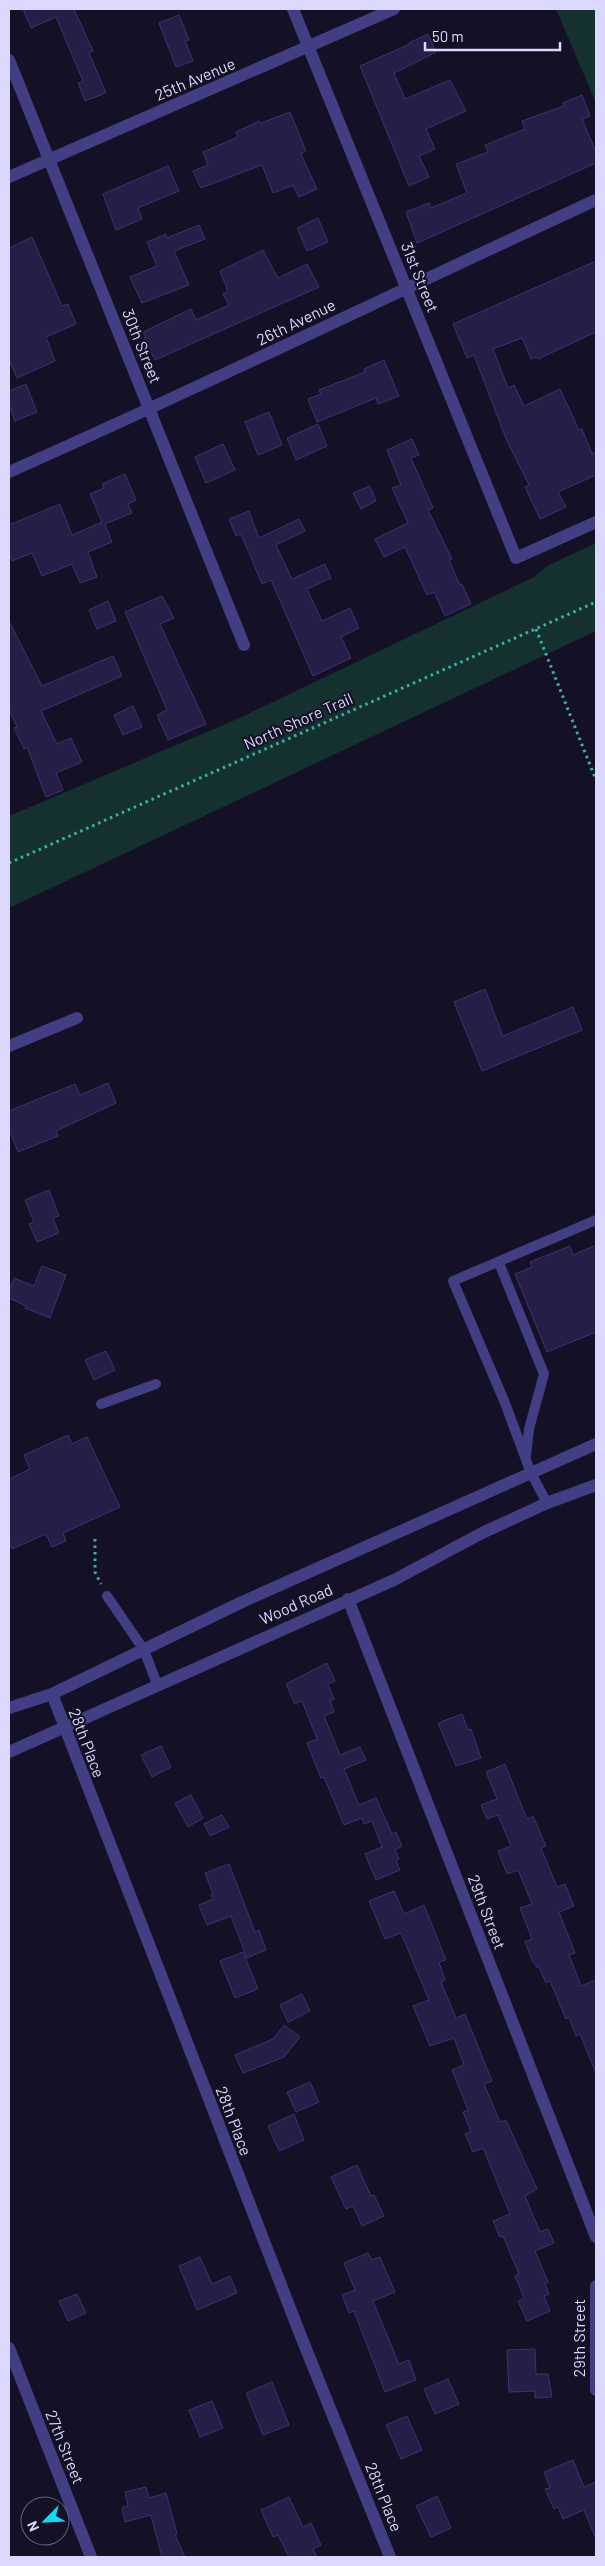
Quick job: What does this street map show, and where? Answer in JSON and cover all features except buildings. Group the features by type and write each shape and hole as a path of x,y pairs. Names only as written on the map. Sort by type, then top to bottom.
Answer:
{"street":[{"name":"31st Street","path":"293,9 516,558 596,522"},
{"name":"25th Avenue","path":"9,177 309,48 394,9"},
{"name":"30th Street","path":"9,60 244,645"},
{"name":"26th Avenue","path":"9,472 150,410 406,287 596,200"},
{"path":"9,1046 77,1018"},
{"name":"Wood Road","path":"9,1708 52,1694 242,1602 596,1444"},
{"name":"Wood Road","path":"9,1752 157,1684 394,1580 482,1533 547,1503 596,1485"},
{"name":"29th Street","path":"348,1599 596,2237"},
{"name":"28th Place","path":"52,1694 63,1728 300,2334 390,2557"},
{"name":"29th Street","path":"596,2286 596,2390"},
{"name":"27th Street","path":"9,2348 91,2557"}],"lane":[{"path":"547,1503 531,1472 454,1282 596,1220"},
{"path":"499,1263 544,1374 529,1429 526,1457"},
{"path":"101,1404 156,1384"},
{"path":"107,1596 144,1650 157,1684"}],"path":[{"name":"North Shore Trail","path":"9,862 596,602"},
{"path":"536,630 596,780"},
{"path":"95,1539 95,1572 107,1596"}],"green space":[{"path":"556,9 596,9 596,103"},
{"path":"596,543 596,631 9,908 9,816 235,720 534,577 549,565"}]}
